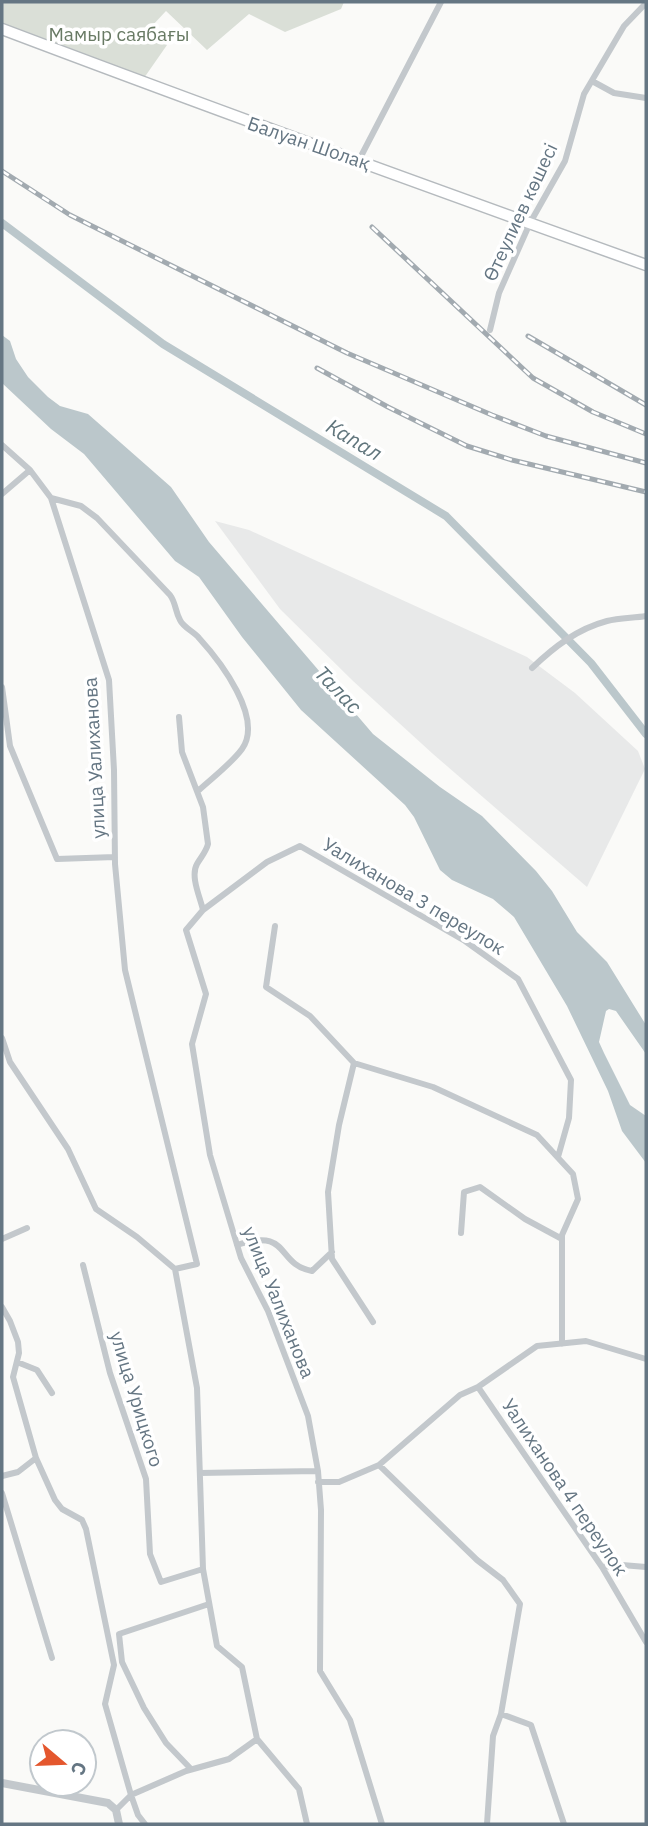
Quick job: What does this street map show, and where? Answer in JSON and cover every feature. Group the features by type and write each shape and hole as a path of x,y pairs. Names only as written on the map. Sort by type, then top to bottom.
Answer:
{"main road":[{"name":"Балуан Шолақ","path":"2,29 248,122 646,265"},
{"path":"616,254 646,256"}],"street":[{"path":"359,160 441,2"},
{"name":"Өтеулиев көшесі","path":"489,330 499,293 530,223 565,161 584,94 624,26 646,2"},
{"path":"592,81 614,93 646,98"},
{"name":"улица Уалиханова","path":"2,445 30,470 51,498 109,680 115,858 125,970 197,1264 175,1269"},
{"path":"2,494 30,470"},
{"path":"51,498 81,506 97,518 170,595 176,604 181,622 193,631 211,652 238,693 247,714 247,734 243,748 198,791"},
{"path":"532,668 554,647 571,636 607,621 646,616"},
{"path":"2,687 10,746 57,859 115,858"},
{"path":"180,717 182,752 203,807 208,844 194,874 203,910"},
{"path":"2,738 10,746"},
{"name":"Уалиханова 3 переулок","path":"203,910 267,862 300,846 465,940 517,979 571,1080 569,1118 558,1157"},
{"name":"улица Уалиханова","path":"203,910 186,930 206,994 192,1044 210,1155 241,1258 268,1311 308,1416 318,1471 321,1510 320,1671 354,1729 382,1824"},
{"path":"275,926 266,987 310,1016 354,1063 433,1087 537,1135 573,1174 578,1199 562,1239 562,1344"},
{"path":"2,1038 10,1062 68,1149 96,1209 137,1237 175,1269 197,1388 204,1569 218,1646 242,1667 257,1739 299,1789 307,1824"},
{"path":"354,1063 339,1125 328,1192 332,1259 373,1322"},
{"path":"461,1233 464,1192 480,1187 524,1219 562,1239"},
{"path":"2,1239 27,1228"},
{"path":"237,1245 257,1239 276,1243 300,1268 312,1271 332,1252"},
{"name":"улица Урицкого","path":"83,1265 110,1374 146,1479 150,1554 161,1582 204,1569"},
{"path":"2,1307 18,1342 19,1353 13,1377 36,1458 55,1500 62,1509 82,1520 86,1529 114,1665 105,1704 131,1795 138,1815 145,1824"},
{"path":"318,1482 340,1482 379,1465 460,1395 478,1387 537,1346 586,1341 646,1359"},
{"path":"17,1362 37,1370 52,1394"},
{"name":"Уалиханова 4 переулок","path":"478,1387 602,1567 646,1642"},
{"path":"2,1476 18,1472 36,1458"},
{"path":"379,1465 477,1560 503,1580 520,1604 502,1714 493,1736 487,1824"},
{"path":"200,1473 318,1471"},
{"path":"2,1493 52,1658"},
{"path":"602,1567 646,1567"},
{"path":"191,1769 166,1742 144,1708 122,1662 119,1634 209,1604"},
{"path":"502,1714 531,1725 564,1824"},
{"path":"116,1810 131,1795 191,1769 229,1759 257,1739"},
{"path":"2,1783 108,1803 116,1810 119,1824"}],"shaded area":[{"path":"2,335 10,341 16,359 28,377 48,397 60,406 88,414 171,487 209,542 373,734 482,816 552,891 577,932 607,962 646,1025 646,1054 616,1011 609,1009 606,1011 599,1042 630,1105 646,1116 646,1163 622,1131 608,1091 567,1006 514,917 493,899 452,880 440,870 414,817 405,805 301,710 242,637 199,577 175,561 84,454 51,429 2,383"},
{"path":"215,521 249,530 527,657 575,693 638,751 645,769 587,887 353,681 280,609"}],"green space":[{"name":"Мамыр саябағы","path":"2,2 344,2 341,9 285,32 249,14 207,50 166,11 151,27 167,45 144,78 2,23"}],"waterway":[{"name":"Капал","path":"2,223 163,344 446,516 591,663 646,734"}],"railway":[{"path":"2,171 70,215 347,353 546,436 646,463"},
{"path":"372,227 533,378 593,412 646,434"},
{"path":"528,336 646,405"},
{"path":"317,368 467,446 512,460 646,492"}],"water label":[{"name":"Талас","path":"338,690"}]}
